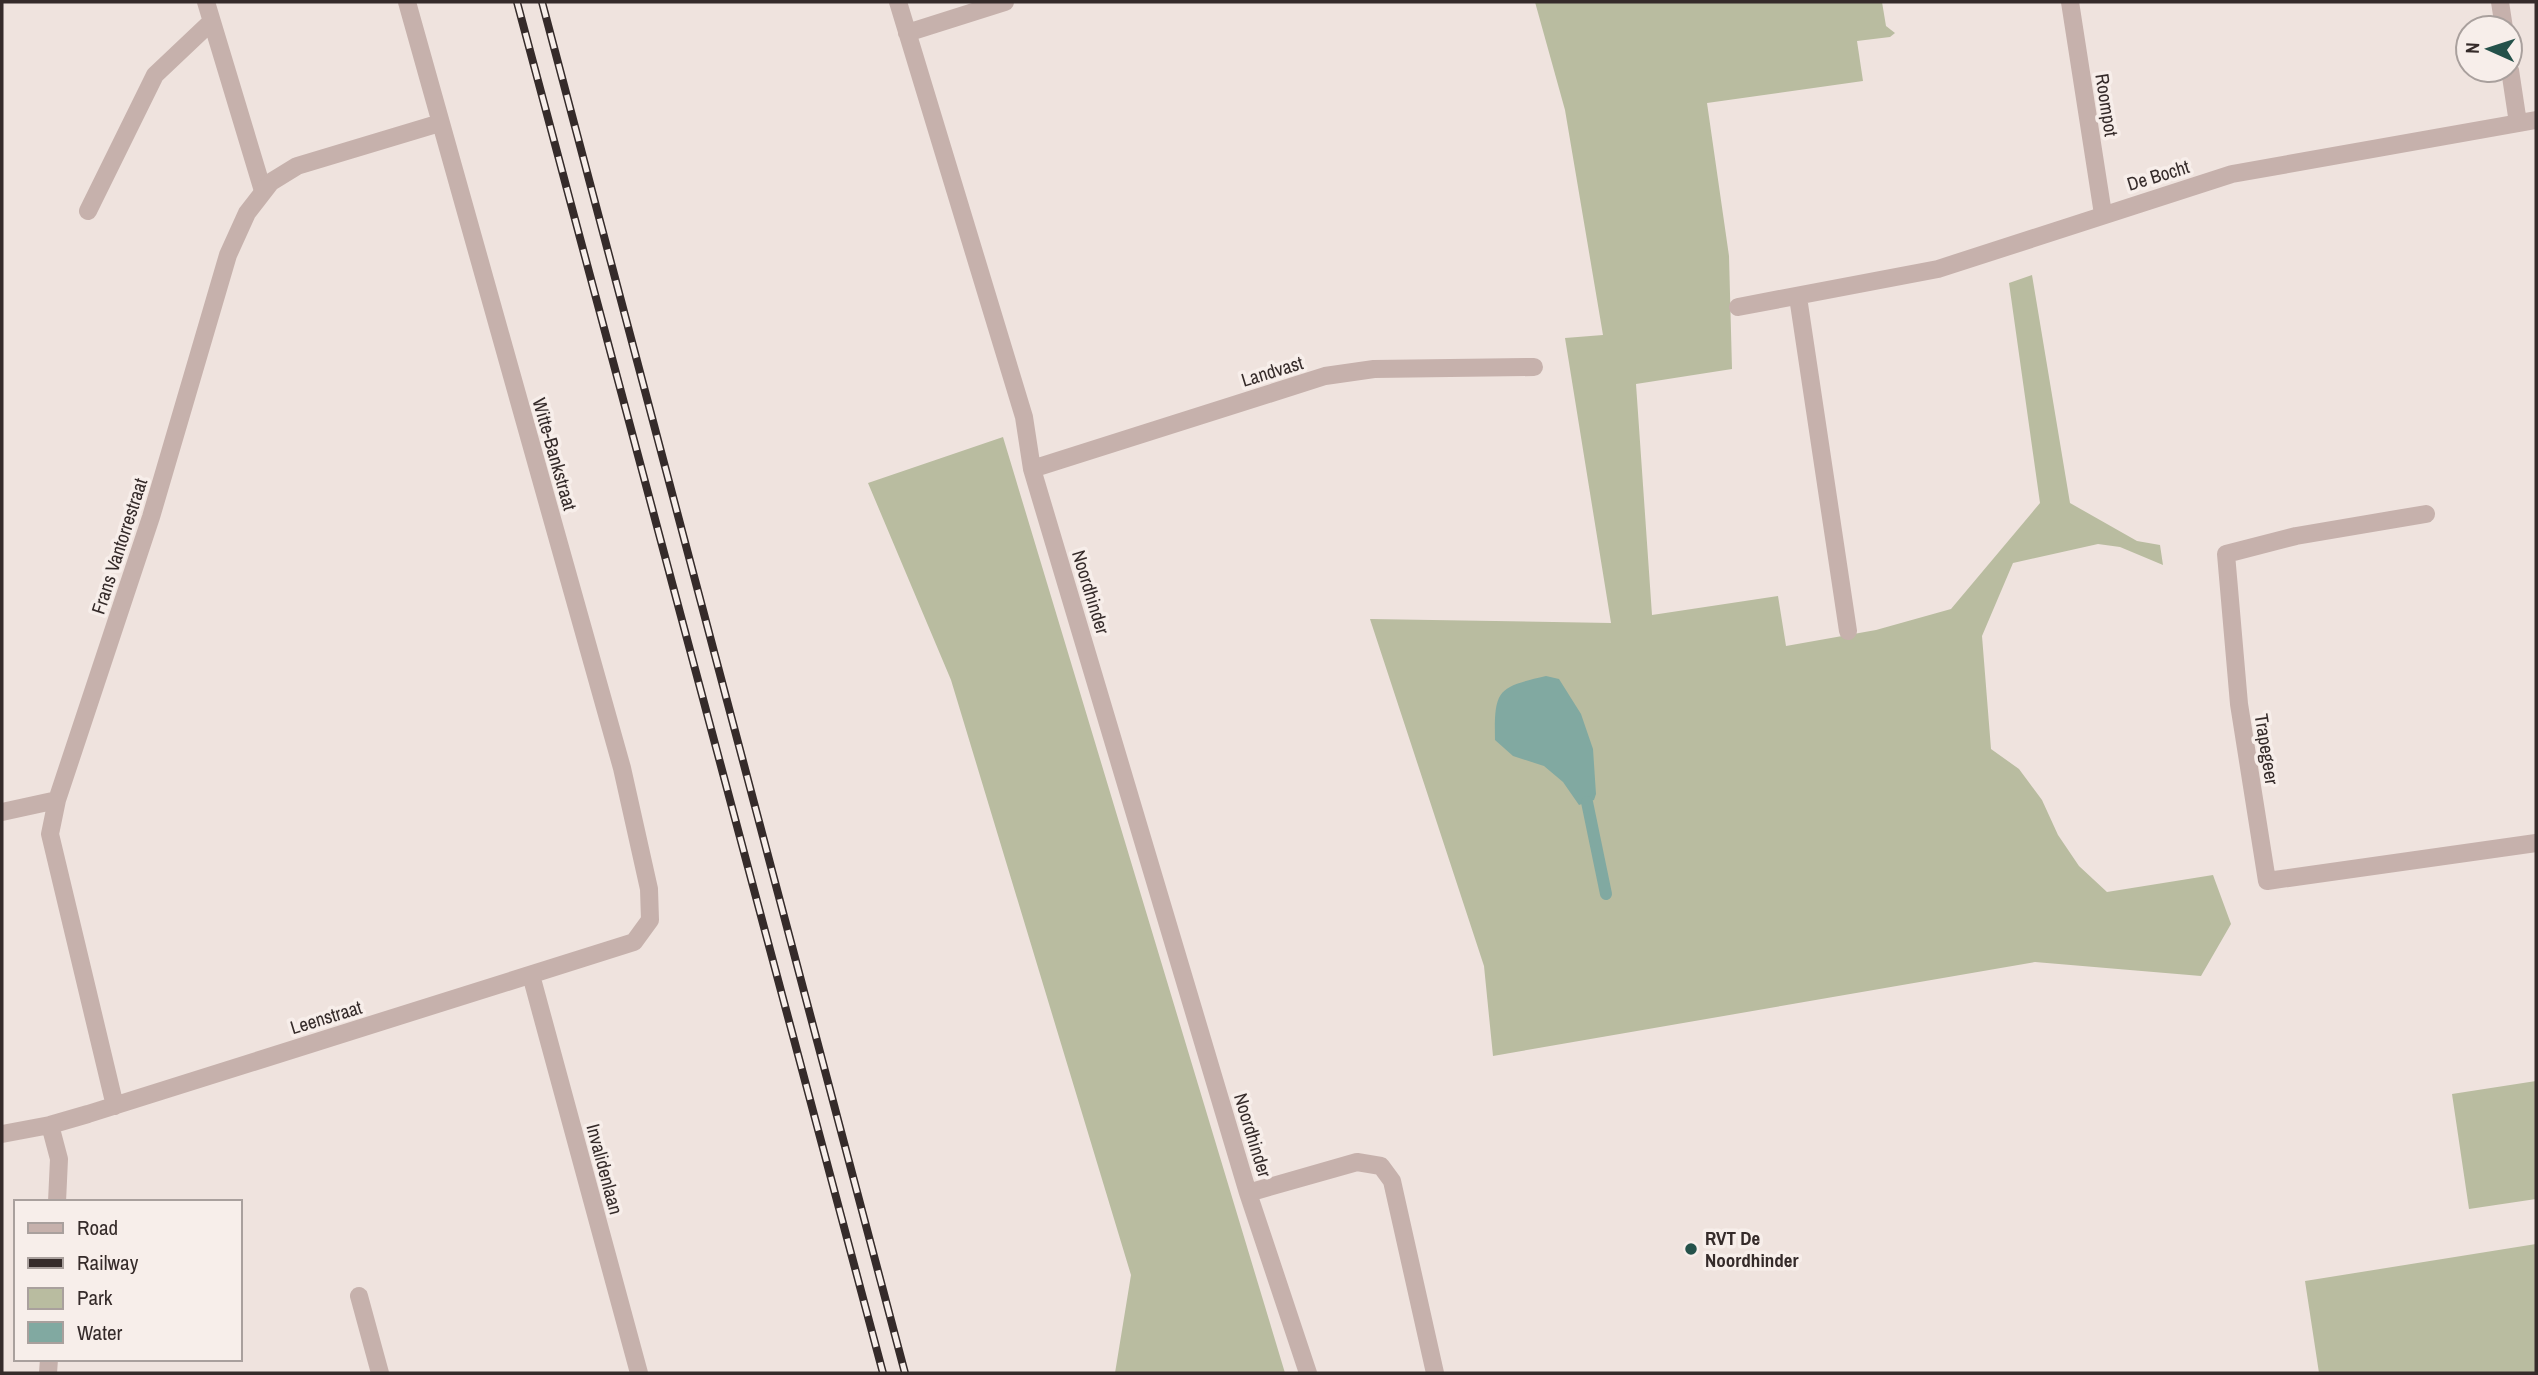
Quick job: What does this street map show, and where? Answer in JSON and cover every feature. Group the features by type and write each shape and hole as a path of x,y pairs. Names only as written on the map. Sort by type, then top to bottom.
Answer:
{"street":[{"path":"206,2 263,191"},
{"name":"Witte-Bankstraat","path":"407,2 622,768 649,889 650,920"},
{"name":"Noordhinder","path":"898,2 1024,417 1032,469 1248,1194 1308,1373"},
{"path":"907,33 1005,2"},
{"name":"Roompot","path":"2070,2 2103,214"},
{"path":"88,211 155,75 211,22"},
{"path":"2512,84 2518,123"},
{"name":"De Bocht","path":"1738,307 1938,269 2232,174 2536,120"},
{"name":"Frans Vantorrestraat","path":"115,1106 50,834 57,800 151,517 228,255 247,214 271,182 297,166 440,122"},
{"path":"1798,297 1848,631"},
{"name":"Landvast","path":"1032,469 1325,376 1374,369 1534,367"},
{"name":"Trapegeer","path":"2426,514 2296,536 2226,554 2239,704 2267,881 2536,843"},
{"path":"2,813 57,800"},
{"name":"Leenstraat","path":"2,1134 50,1125 115,1106 634,942 650,920"},
{"name":"Invalidenlaan","path":"531,975 639,1373"},
{"path":"50,1125 59,1159 57,1200"},
{"name":"Noordhinder","path":"1248,1194 1357,1162 1381,1166 1392,1181 1435,1373"},
{"path":"359,1296 380,1373"}],"green space":[{"path":"1535,2 1882,2 1886,26 1895,33 1890,37 1857,41 1863,81 1707,103 1729,256 1732,369 1636,384 1652,615 1778,596 1786,646 1876,630 1951,609 2040,503 2009,283 2032,275 2070,503 2137,541 2160,545 2163,565 2120,547 2098,544 2013,563 1982,636 1991,749 2019,769 2042,800 2058,835 2079,866 2107,892 2213,875 2231,924 2201,976 2035,962 1493,1056 1484,966 1370,619 1611,623 1565,338 1603,335 1565,110"},
{"path":"1003,437 1285,1373 1115,1373 1131,1275 951,680 868,483"},
{"path":"2536,1081 2536,1199 2469,1209 2452,1094"},
{"path":"2536,1244 2536,1373 2319,1373 2305,1281"}],"water":[{"path":"1546,676 1559,679 1581,714 1593,749 1596,794 1594,800 1579,805 1563,782 1544,766 1513,756 1495,740 1496,710 1502,693 1518,683"}],"waterway":[{"path":"1587,802 1606,894"}],"railway":[{"path":"517,2 883,1373"},
{"path":"542,2 905,1373"}],"place":[{"name":"RVT De Noordhinder","path":"1691,1249"}]}
